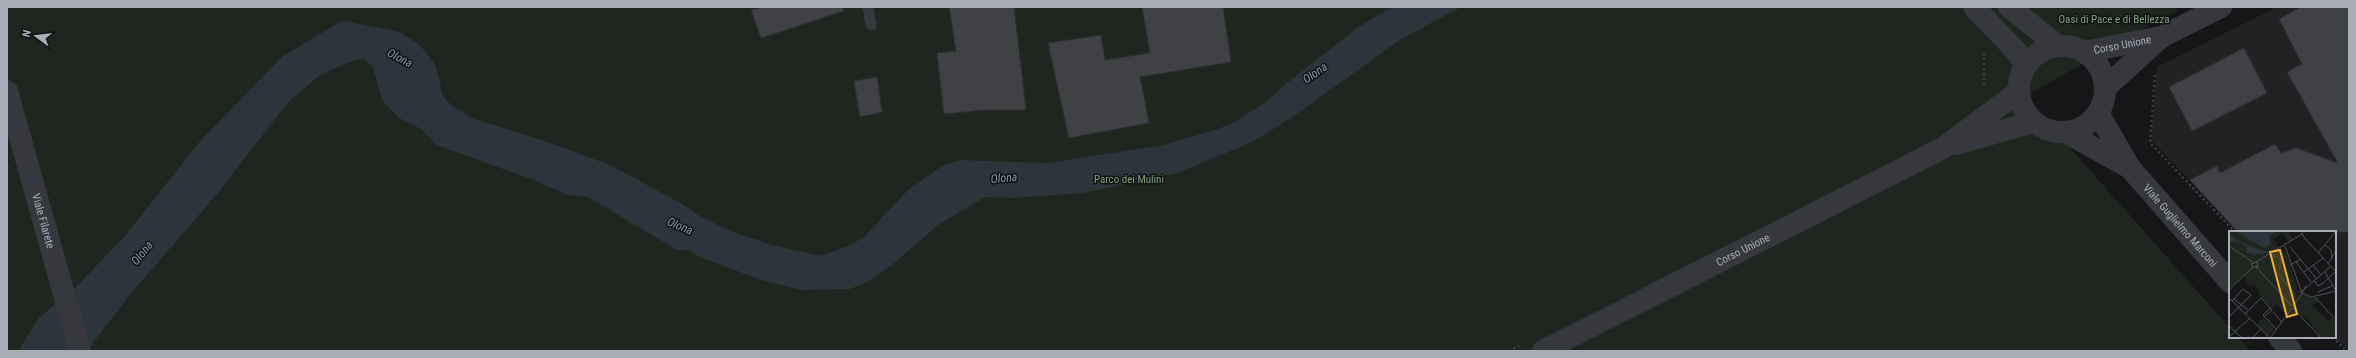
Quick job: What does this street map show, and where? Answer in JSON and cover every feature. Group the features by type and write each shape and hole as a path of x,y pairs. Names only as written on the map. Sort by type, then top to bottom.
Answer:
{"street":[{"path":"2009,7 2058,46"},
{"name":"Corso Unione","path":"2084,52 2161,37 2221,7"},
{"path":"1980,14 2017,52 2025,66"},
{"name":"Corso Unione","path":"2105,88 2161,37"},
{"path":"2033,122 2026,113 2018,92 2020,78 2025,66 2034,56 2045,49 2058,46 2072,47 2084,52 2099,68 2105,88 2103,101 2098,113 2089,122 2078,129 2065,132"},
{"name":"Viale Filarete","path":"7,91 80,351"},
{"name":"Corso Unione","path":"1543,351 1943,148 2018,92"},
{"name":"Viale Guglielmo Marconi","path":"2098,113 2130,168 2229,281"},
{"name":"Corso Unione","path":"1943,148 2033,122"},
{"name":"Viale Guglielmo Marconi","path":"2033,122 2054,132 2065,132 2130,168"},
{"path":"2280,338 2291,351"}],"lane":[{"path":"868,7 871,24"}],"path":[{"path":"2155,74 2150,143 2234,231"},
{"path":"2334,338 2346,351"}],"shaded area":[{"path":"2277,7 2349,7 2349,351 2336,338 2336,231 2237,231 2151,140 2157,67"}],"green space":[{"name":"Parco dei Mulini","path":"7,7 2176,7 2177,12 2154,22 2025,97 2229,327 2229,338 2239,338 2250,351 7,351"}],"water":[{"name":"Olona","path":"1392,7 1461,7 1401,39 1301,111 1261,137 1238,148 1177,173 1083,193 1013,198 985,197 938,225 891,266 865,283 850,289 802,290 764,281 702,258 688,250 677,250 588,197 568,195 531,179 437,145 421,129 399,118 382,100 373,67 364,59 357,59 319,76 289,101 217,194 128,297 87,351 18,351 39,318 77,286 124,237 201,140 283,56 340,22 345,21 399,32 420,45 436,66 443,96 450,104 471,118 542,140 610,165 682,204 701,217 733,232 776,246 821,256 852,244 865,236 908,190 942,166 960,160 1048,163 1164,145 1218,129 1235,122 1269,100 1282,87 1357,28"}],"building":[{"path":"762,7 843,7 844,11 761,38 751,10"},
{"path":"949,7 1014,7 1026,110 984,110 944,114 937,53 956,51"},
{"path":"1142,7 1223,7 1231,62 1140,77 1149,123 1069,138 1048,43 1101,35 1105,60 1150,53"},
{"path":"2301,7 2349,7 2349,232 2237,231 2190,180 2217,166 2220,173 2275,144 2281,153 2296,148 2338,163 2287,72 2302,64 2279,19"},
{"path":"2244,48 2267,93 2192,131 2169,87"},
{"path":"877,77 882,112 860,117 854,81"}],"park label":[{"name":"Oasi di Pace e di Bellezza","path":"2114,19"}]}
